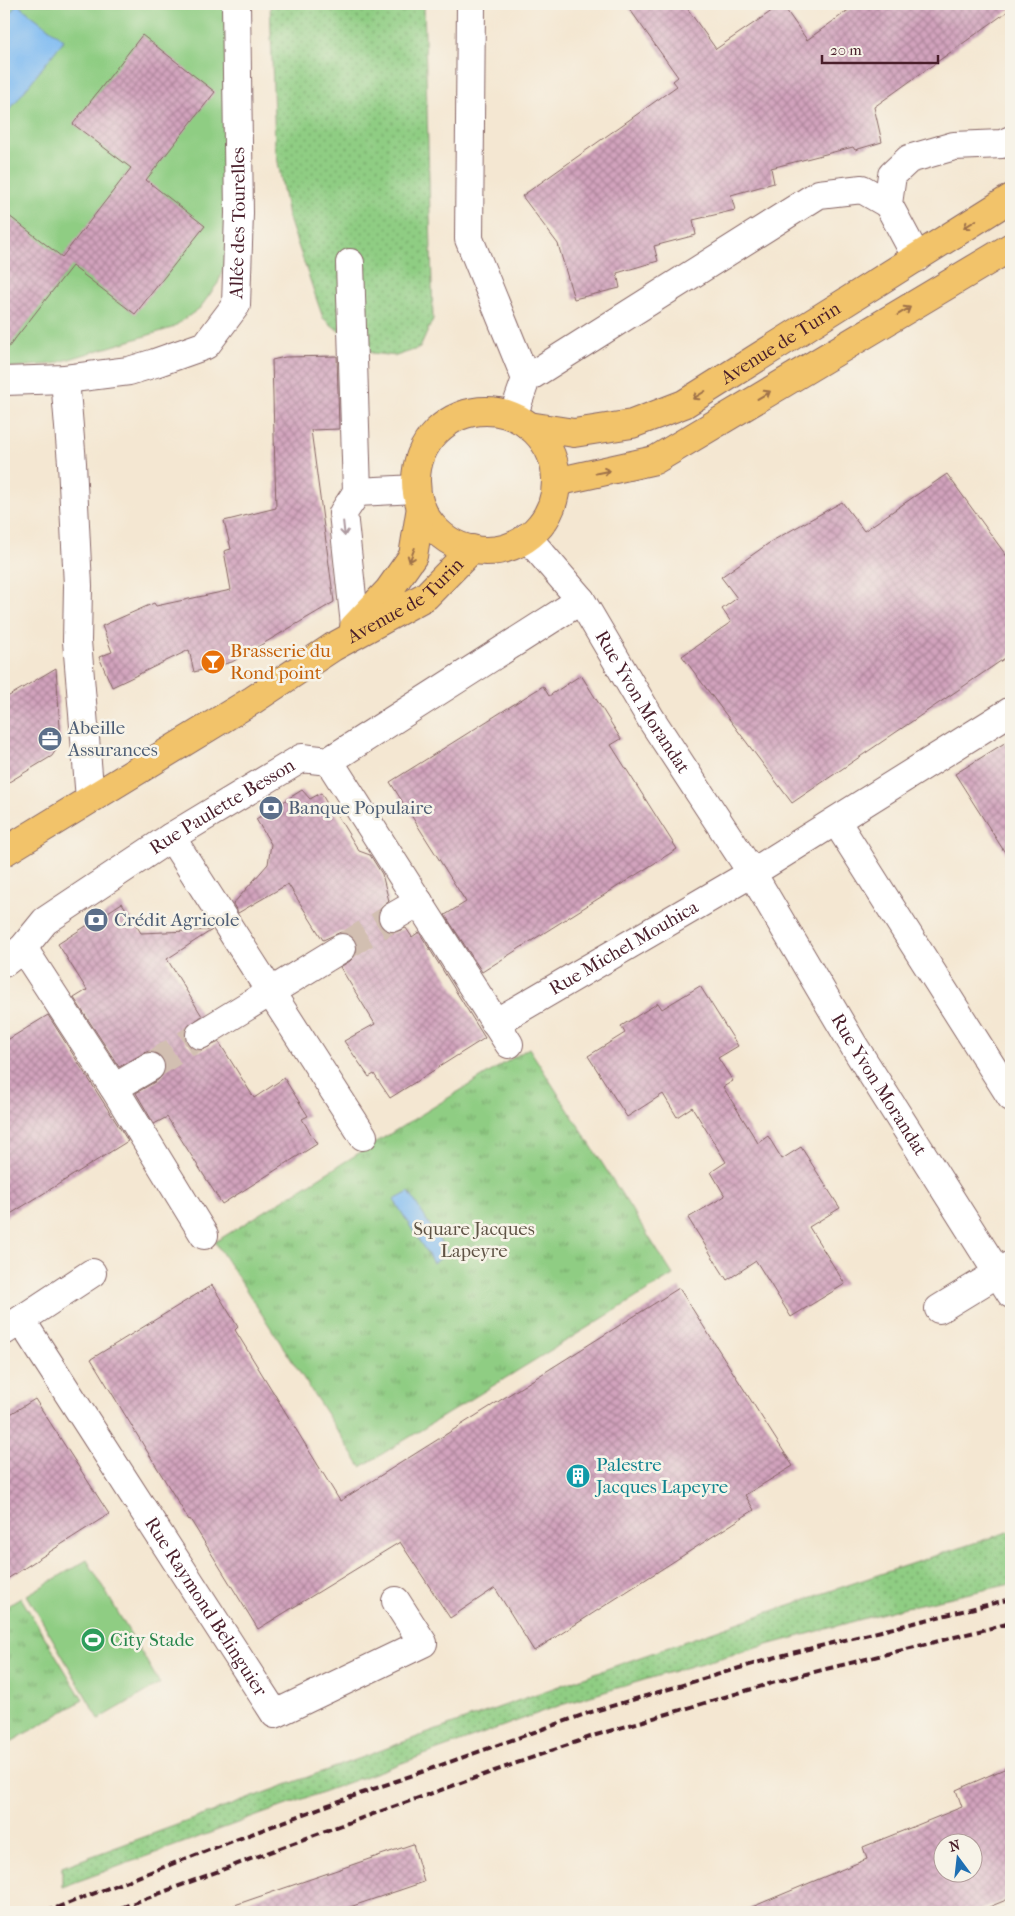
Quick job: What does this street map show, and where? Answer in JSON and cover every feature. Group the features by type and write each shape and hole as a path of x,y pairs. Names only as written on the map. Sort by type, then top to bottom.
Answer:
{"main road":[{"name":"Avenue de Turin","path":"521,421 574,433 632,424 684,404 1011,198"},
{"name":"Avenue de Turin","path":"556,482 655,460 1011,247"},
{"path":"494,411 521,421 544,441 553,461 556,482 553,504 542,522 527,537 510,546 491,551 472,549 450,542 433,527 419,498 416,470 422,452 432,436 446,423 474,412 494,411"},
{"name":"Avenue de Turin","path":"334,647 389,590 413,556 419,498"},
{"name":"Avenue de Turin","path":"4,852 253,700 334,647 426,596 472,549"}],"street":[{"name":"Allée des Tourelles","path":"4,381 65,379 129,371 206,345 236,305 239,213 236,4"},
{"path":"472,4 468,239 526,379 521,421"},
{"path":"888,204 892,175 909,159 954,146 1002,144 1011,140"},
{"path":"526,379 819,194 862,189 888,204 917,258"},
{"path":"350,263 357,492 343,513 355,626"},
{"path":"65,379 78,576 77,641 90,799"},
{"path":"357,492 419,498"},
{"name":"Rue Yvon Morandat","path":"527,537 581,600 651,719 752,873 854,1046 1007,1277"},
{"path":"394,917 419,902 329,761 581,600"},
{"path":"752,873 1011,711"},
{"name":"Rue Paulette Besson","path":"13,955 45,921 171,837 302,758 329,761"},
{"path":"836,821 1011,1097"},
{"path":"171,837 363,1136"},
{"name":"Rue Michel Mouhica","path":"419,902 502,1034 752,873"},
{"path":"200,1035 342,948"},
{"path":"13,955 114,1088 204,1235"},
{"path":"114,1088 150,1067"},
{"name":"Rue Raymond Belinguier","path":"92,1273 12,1326 274,1714 423,1643 396,1601"},
{"path":"939,1309 1007,1277"}],"green space":[{"path":"4,4 229,4 227,258 218,283 200,308 172,328 53,364 4,368"},
{"path":"270,4 424,4 433,319 420,348 396,356 372,353 356,345 323,318 288,216 275,146"},
{"name":"Square Jacques Lapeyre","path":"529,1048 673,1275 361,1467 215,1242"},
{"path":"1011,1531 1011,1584 902,1608 684,1668 561,1705 62,1887 62,1867 654,1652"},
{"name":"City Stade","path":"87,1560 160,1684 99,1719 27,1595"},
{"path":"21,1598 83,1700 4,1746 4,1633 6,1632 4,1627 4,1608"}],"water":[{"path":"17,4 64,40 4,117 4,21"},
{"path":"409,1192 448,1254 433,1263 394,1200"}],"building":[{"path":"626,4 684,4 716,49 782,4 807,40 857,4 1011,4 1011,9 874,107 882,142 855,150 853,147 771,168 774,183 731,195 735,210 693,220 696,235 654,246 658,261 617,273 620,288 574,299 558,244 522,196 677,86 673,81 678,77"},
{"path":"142,35 215,92 146,180 205,226 135,314 72,266 4,353 4,212 62,257 131,168 73,124"},
{"path":"337,356 339,429 311,430 334,602 232,662 194,672 189,650 112,687 99,657 112,652 102,626 154,603 156,606 231,590 224,551 231,549 224,521 276,508 272,360 285,357"},
{"path":"947,474 1011,562 1011,654 792,803 682,656 731,622 722,609 737,598 721,577 772,541 842,502 864,531"},
{"path":"56,668 61,742 52,756 4,785 4,699"},
{"path":"581,675 621,739 611,745 677,849 482,972 445,915 466,902 390,782 543,686 549,696"},
{"path":"1011,739 1011,862 955,774"},
{"path":"302,790 310,799 321,793 329,807 332,807 359,851 370,855 382,874 389,901 379,910 377,917 380,925 386,931 393,933 406,928 412,937 419,932 485,1038 390,1098 374,1074 369,1077 344,1041 375,1024 340,967 356,955 358,947 355,939 349,934 341,932 323,940 288,884 238,913 233,904 268,864 271,844 256,819"},
{"path":"122,903 141,933 212,930 167,959 202,1016 187,1027 184,1035 186,1043 200,1051 219,1042 254,1098 284,1078 308,1116 302,1119 317,1144 222,1204 167,1117 154,1124 136,1093 163,1075 166,1066 163,1059 157,1053 149,1051 119,1067 74,998 87,990 58,944"},
{"path":"700,986 738,1046 718,1058 733,1081 723,1087 758,1143 768,1136 782,1159 801,1147 840,1208 809,1227 845,1284 791,1317 756,1261 727,1280 688,1218 725,1196 711,1172 726,1162 692,1107 677,1117 663,1094 627,1117 588,1056 625,1033 621,1026 658,1003 662,1009"},
{"path":"48,1015 128,1141 4,1218 4,1042"},
{"name":"Palestre Jacques Lapeyre","path":"212,1285 238,1327 235,1330 340,1501 679,1288 793,1466 745,1495 754,1510 534,1651 495,1588 450,1618 400,1542 258,1629 91,1359"},
{"path":"35,1399 109,1514 4,1581 4,1418"},
{"path":"1011,1766 1011,1898 977,1912 740,1912 867,1859 863,1847 962,1807 956,1790"},
{"path":"413,1844 424,1882 335,1912 229,1912 229,1907"}],"tunnel":[{"path":"342,948 393,917"},
{"path":"150,1067 200,1035"}],"railway":[{"path":"45,1912 320,1808 588,1713 780,1656 1011,1599"},
{"path":"110,1912 328,1830 596,1735 786,1679 1011,1623"}],"place":[{"name":"Brasserie du Rond point","path":"213,662"},
{"name":"Abeille Assurances","path":"50,739"},
{"name":"Banque Populaire","path":"271,808"},
{"name":"Crédit Agricole","path":"96,920"},
{"name":"Palestre Jacques Lapeyre","path":"578,1476"},
{"name":"City Stade","path":"93,1640"}]}
